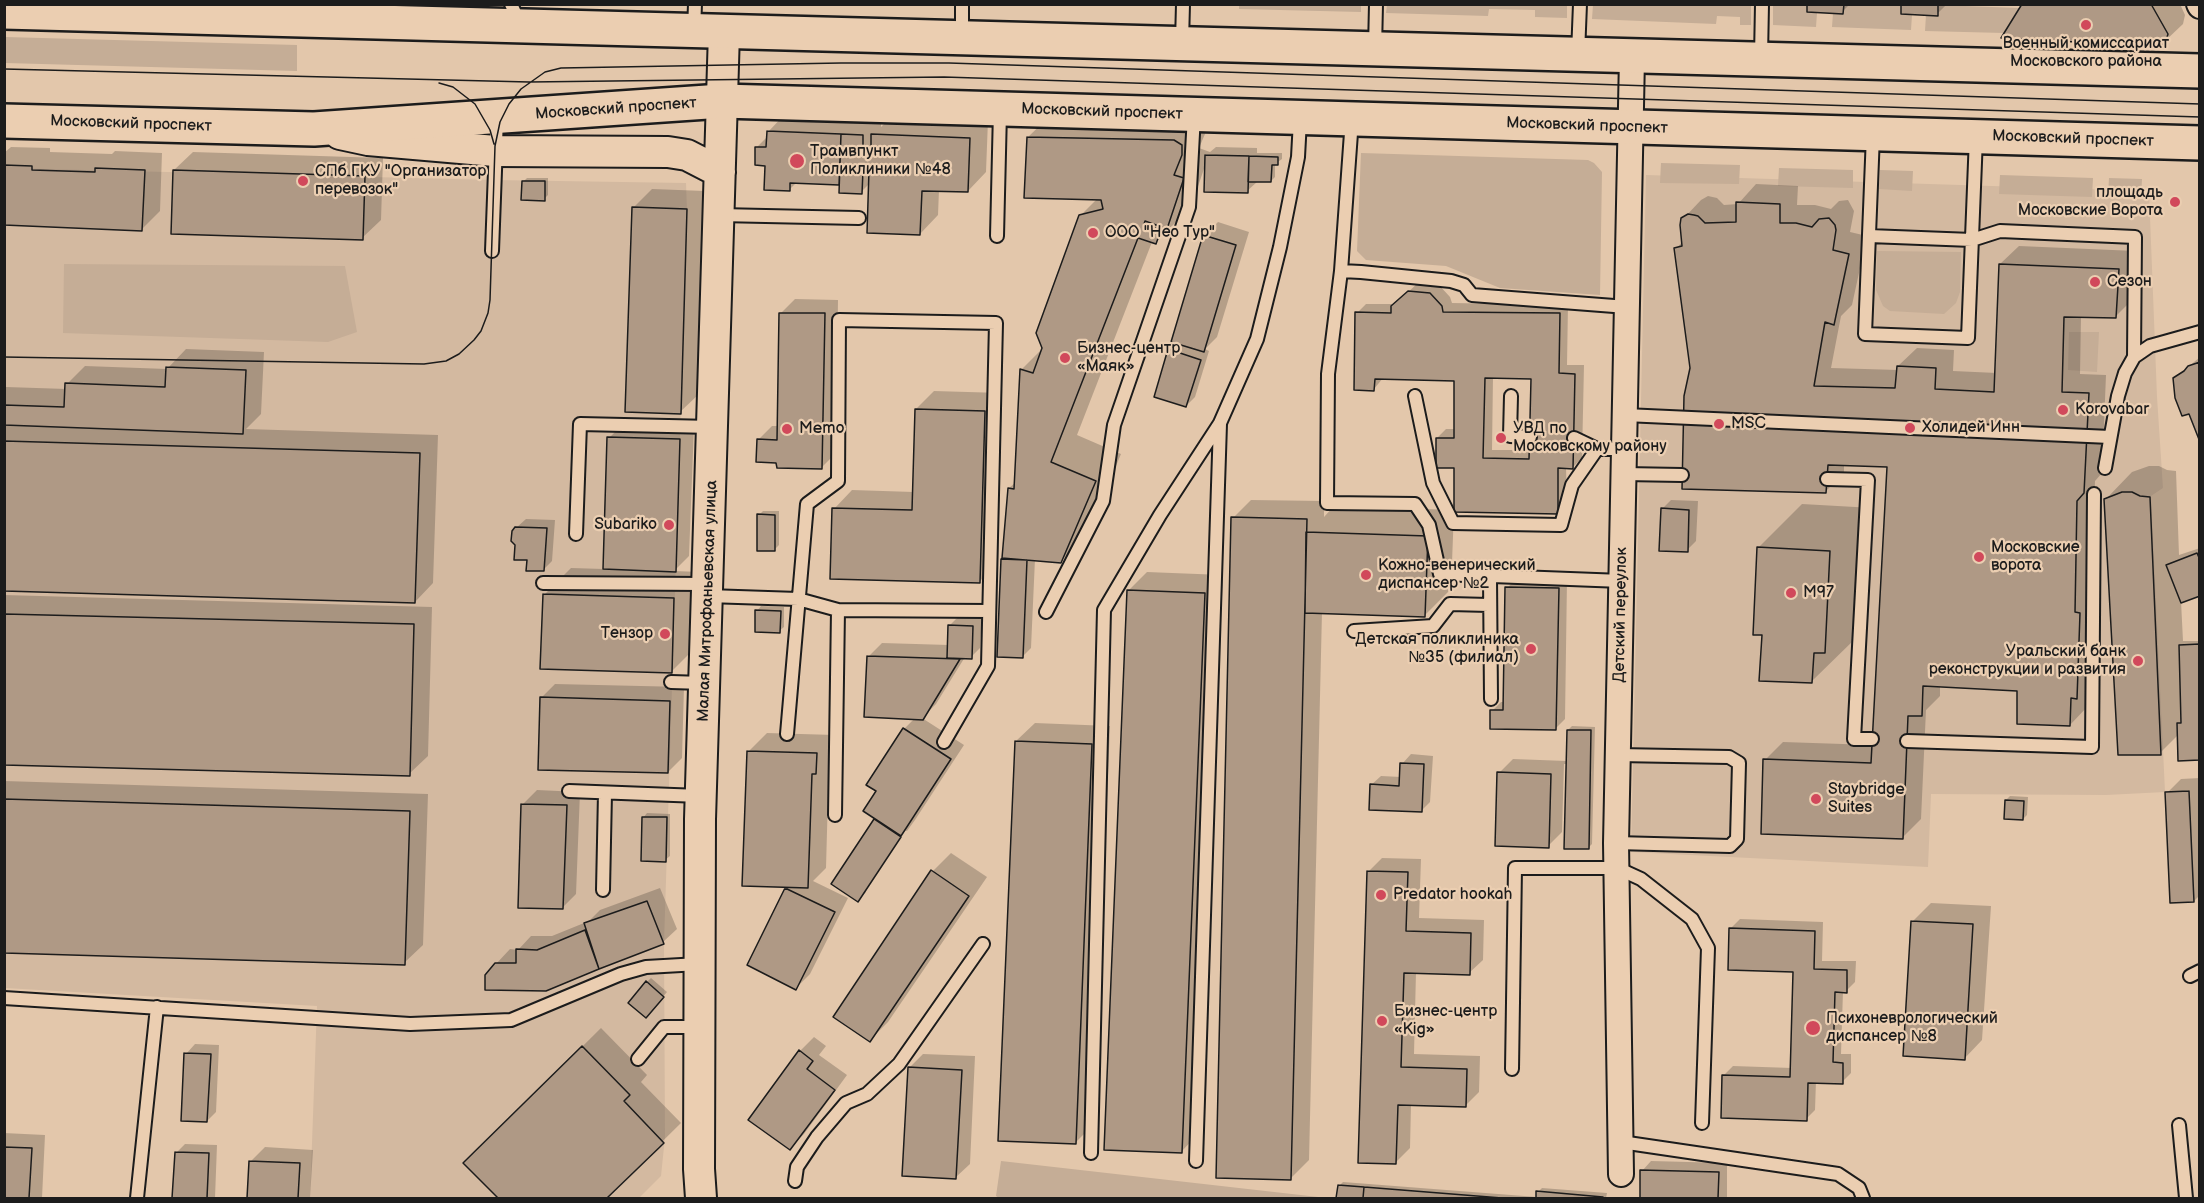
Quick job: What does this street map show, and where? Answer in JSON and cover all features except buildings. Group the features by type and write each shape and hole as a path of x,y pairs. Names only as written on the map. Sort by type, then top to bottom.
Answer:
{"main road":[{"path":"4,12 69,9 516,15 704,22 962,39 1761,60 2196,66"},
{"name":"Московский проспект","path":"4,121 314,129 722,101 2199,143"}],"street":[{"name":"Малая Митрофаньевская улица","path":"701,1198 699,964 701,796 722,101 704,22"},
{"name":"Детский переулок","path":"1621,1174 1616,843 1632,57"},
{"path":"314,129 368,140 495,151 668,152 687,155 720,172"},
{"name":"Малая Митрофаньевская улица","path":"688,1198 699,1169"}],"lane":[{"path":"962,4 962,39"},
{"path":"1182,45 1183,4"},
{"path":"1375,50 1376,4"},
{"path":"1578,55 1580,4"},
{"path":"1761,60 1762,4"},
{"path":"997,236 1000,109"},
{"path":"1046,612 1103,501 1114,425 1189,207 1194,115"},
{"path":"492,250 497,116"},
{"path":"1091,1153 1104,610 1160,515 1220,423 1257,339 1280,247 1298,157 1300,117"},
{"path":"1352,119 1341,271 1328,374 1327,503 1416,504 1429,525 1440,574 1622,581"},
{"path":"1873,134 1865,334 1968,338 1976,137"},
{"path":"719,216 859,218"},
{"path":"1869,236 1972,240 2000,231 2134,237 2134,357"},
{"path":"1341,271 1451,281 1464,285 1472,295 1627,307"},
{"path":"787,734 807,504 838,481 839,320 996,323 988,666 944,742"},
{"path":"2105,468 2125,373 2134,357 2150,346 2199,332"},
{"path":"1415,396 1433,483 1453,523 1561,525 1572,485 1597,449"},
{"path":"1511,396 1510,436 1530,437"},
{"path":"1625,415 2110,437"},
{"path":"1196,1161 1220,423"},
{"path":"576,534 580,424 713,427"},
{"path":"1574,438 1597,449 1624,448"},
{"path":"1623,474 1682,475"},
{"path":"1827,479 1868,480 1854,739 1872,739"},
{"path":"1907,741 2092,747 2094,494"},
{"path":"1490,577 1491,699"},
{"path":"543,583 708,590 798,599 838,610 989,611"},
{"path":"1354,631 1433,626 1450,604 1489,605"},
{"path":"835,815 838,610"},
{"path":"671,682 705,683"},
{"path":"1616,843 1730,846 1737,839 1739,763 1729,757 1618,755"},
{"path":"569,791 701,796"},
{"path":"603,890 605,793"},
{"path":"1512,1069 1515,868 1617,868 1641,879 1692,919 1708,948 1702,1123"},
{"path":"795,1181 797,1167 817,1137 846,1103 867,1094 899,1064 983,944"},
{"path":"4,998 410,1024 511,1020 621,974 646,967 699,964"},
{"path":"137,1198 157,1007"},
{"path":"638,1059 664,1027 699,1027"},
{"path":"2180,1125 2186,1198"},
{"path":"1621,1142 1838,1173 1859,1188 1863,1198"}],"shaded area":[{"path":"1239,4 1361,5 1361,12 1239,9"},
{"path":"1387,5 1567,5 1567,18 1535,17 1535,10 1489,9 1488,16 1386,13"},
{"path":"1593,5 1751,5 1751,25 1740,25 1740,17 1717,16 1716,24 1592,19"},
{"path":"1773,5 1807,5 1807,12 1817,13 1816,27 1773,25"},
{"path":"1844,5 1901,5 1901,14 1912,15 1911,30 1832,27 1833,13"},
{"path":"1938,5 2019,8 2004,33 1925,31 1926,15"},
{"path":"5,37 297,45 297,71 5,63"},
{"path":"1361,153 1588,160 1594,163 1602,172 1600,295 1500,288 1446,266 1366,260 1357,251"},
{"path":"1661,163 1740,165 1739,184 1660,183"},
{"path":"4,168 686,183 664,944 665,1137 661,1176 639,1198 310,1198 317,1006 5,988"},
{"path":"1779,168 1853,170 1853,188 1778,186"},
{"path":"1880,170 1913,171 1912,191 1879,189"},
{"path":"1646,175 2149,191 2163,488 2151,496 2165,792 2106,795 1931,794 1928,867 1631,852"},
{"path":"2000,175 2093,178 2092,197 1999,194"},
{"path":"2109,178 2142,179 2141,198 2108,197"},
{"path":"1877,251 1961,252 1960,292 1956,303 1944,314 1890,311 1883,306 1876,290"},
{"path":"64,264 345,266 357,332 328,342 63,333"},
{"path":"2069,332 2099,332 2097,372 2068,370"},
{"path":"1001,1161 1327,1198 999,1198 996,1196"}],"tram line":[{"path":"4,357 424,364 446,361 459,354 474,340 481,331 488,313 495,146 500,122 509,104 521,89 545,72 561,68 949,63 2200,104"},
{"path":"4,69 529,82 944,77 2200,117"},
{"path":"439,83 453,87 475,104 490,130 494,144"}],"place":[{"name":"Военный комиссариат Московского района","path":"2086,25"},
{"name":"Трамвпункт Поликлиники №48","path":"797,161"},
{"name":"СПб ГКУ \"Организатор перевозок\"","path":"303,181"},
{"name":"площадь Московские Ворота","path":"2175,202"},
{"name":"ООО \"Нео Тур\"","path":"1093,233"},
{"name":"Сезон","path":"2095,282"},
{"name":"Бизнес-центр «Маяк»","path":"1065,358"},
{"name":"Korovabar","path":"2063,410"},
{"name":"MSC","path":"1719,424"},
{"name":"Холидей Инн","path":"1910,428"},
{"name":"Memo","path":"787,429"},
{"name":"УВД по Московскому району","path":"1501,438"},
{"name":"Subariko","path":"669,525"},
{"name":"Московские ворота","path":"1979,557"},
{"name":"Кожно-венерический диспансер №2","path":"1366,575"},
{"name":"M97","path":"1791,593"},
{"name":"Тензор","path":"665,634"},
{"name":"Детская поликлиника №35 (филиал)","path":"1531,649"},
{"name":"Уральский банк реконструкции и развития","path":"2138,661"},
{"name":"Staybridge Suites","path":"1816,799"},
{"name":"Predator hookah","path":"1381,895"},
{"name":"Бизнес-центр «Kig»","path":"1382,1021"},
{"name":"Психоневрологический диспансер №8","path":"1813,1028"}]}
